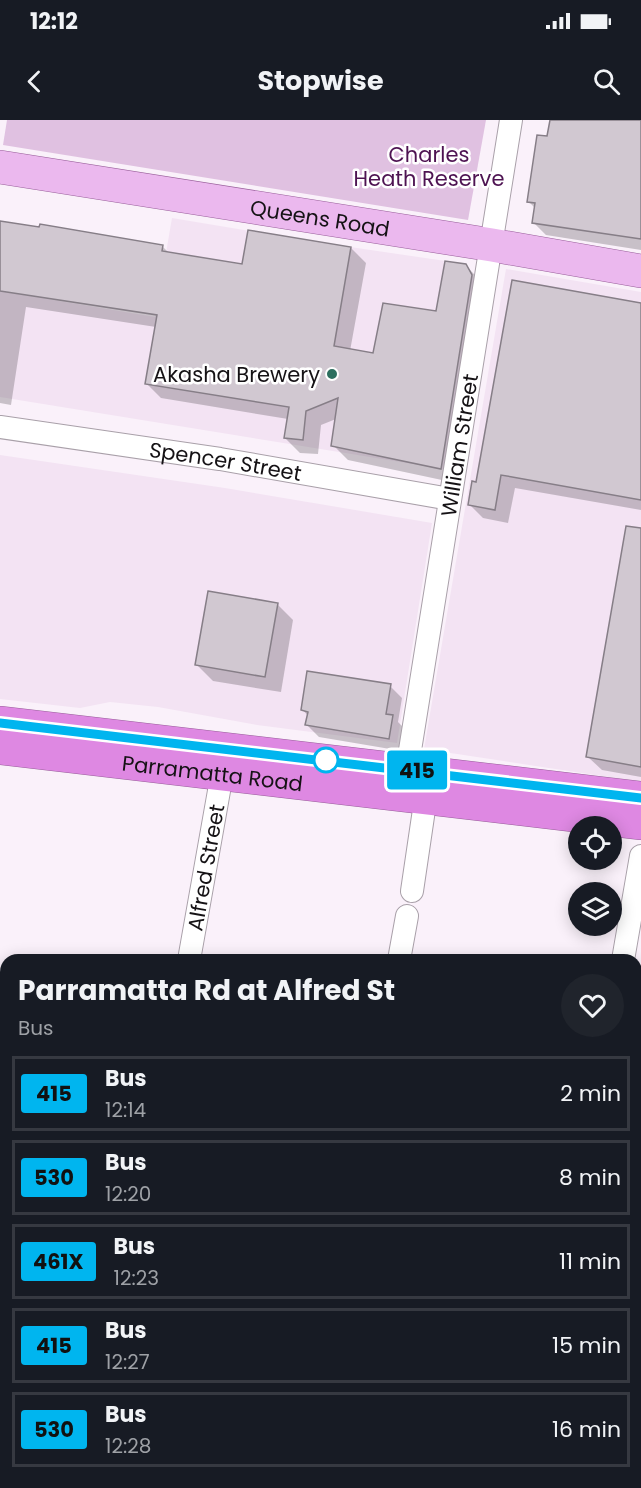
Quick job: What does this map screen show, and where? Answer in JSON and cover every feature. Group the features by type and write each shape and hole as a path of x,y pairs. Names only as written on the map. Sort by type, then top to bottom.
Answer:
{"highway":[{"name":"Parramatta Road","path":"0,723 641,798"},
{"name":"Parramatta Road","path":"0,748 426,796 641,823"}],"main road":[{"name":"Queens Road","path":"0,167 492,244 641,271"}],"street":[{"name":"William Street","path":"408,769 511,120"},
{"name":"Spencer Street","path":"0,427 220,459 450,499"},
{"name":"Alfred Street","path":"190,954 222,774"},
{"path":"412,891 426,796"},
{"path":"624,954 641,856"},
{"path":"400,954 407,916"}],"shaded area":[{"path":"172,218 466,264 474,278 444,469 0,397 0,291 155,317"},
{"path":"506,269 641,292 641,782 424,749"},
{"path":"0,455 225,488 432,523 397,743 257,725 158,707 110,702 80,708 0,699"}],"green space":[{"name":"Charles Heath Reserve","path":"7,120 486,120 468,220 3,145"}],"building":[{"path":"550,120 641,120 641,239 532,223 535,203 527,202 537,135 547,136"},
{"path":"0,221 39,227 40,224 163,245 162,251 242,264 248,230 351,247 334,346 373,353 383,303 436,311 445,261 466,264 472,275 441,469 331,446 338,398 306,411 303,440 284,438 289,407 145,384 157,315 0,291"},
{"path":"512,280 641,303 641,500 501,475 495,510 468,505 472,481 476,482"},
{"path":"626,526 641,528 641,767 586,757"},
{"path":"208,591 278,603 265,677 195,665"},
{"path":"307,671 391,684 386,714 393,715 389,739 305,725 308,712 301,710"}],"bus line":[{"name":"415","path":"0,723 641,798"}],"place":[{"name":"Akasha Brewery","path":"332,374"}]}
